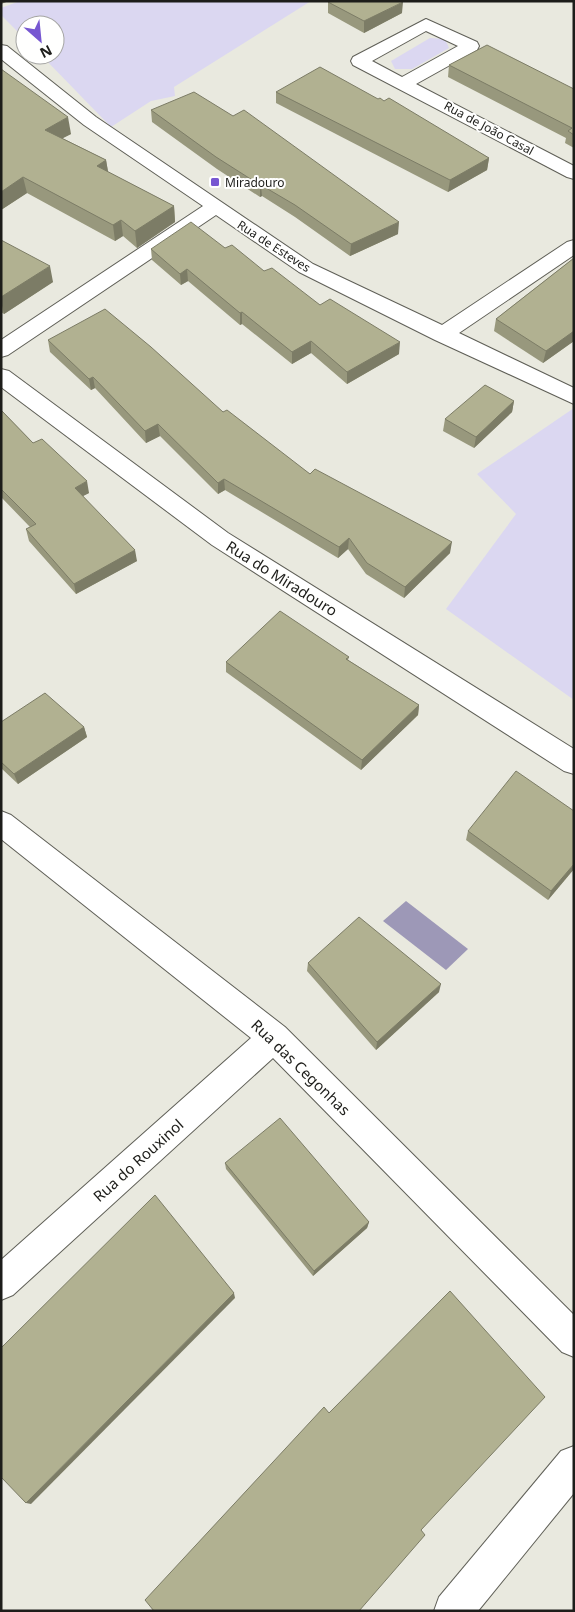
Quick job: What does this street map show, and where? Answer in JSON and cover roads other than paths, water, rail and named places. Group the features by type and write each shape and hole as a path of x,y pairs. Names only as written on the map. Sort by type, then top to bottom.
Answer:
{"street":[{"name":"Rua de João Casal","path":"404,84 471,46 426,24 359,61 574,173"},
{"name":"Rua de Esteves","path":"1,50 90,121 306,268 574,397"},
{"path":"1,350 215,207"},
{"path":"442,335 574,246"},
{"name":"Rua do Miradouro","path":"1,376 220,539 574,763"},
{"name":"Rua das Cegonhas","path":"1,823 274,1037 574,1340"},
{"name":"Rua do Rouxinol","path":"1,1284 274,1037"},
{"path":"453,1611 574,1464"}],"place":[{"name":"Miradouro","path":"215,182"}]}
